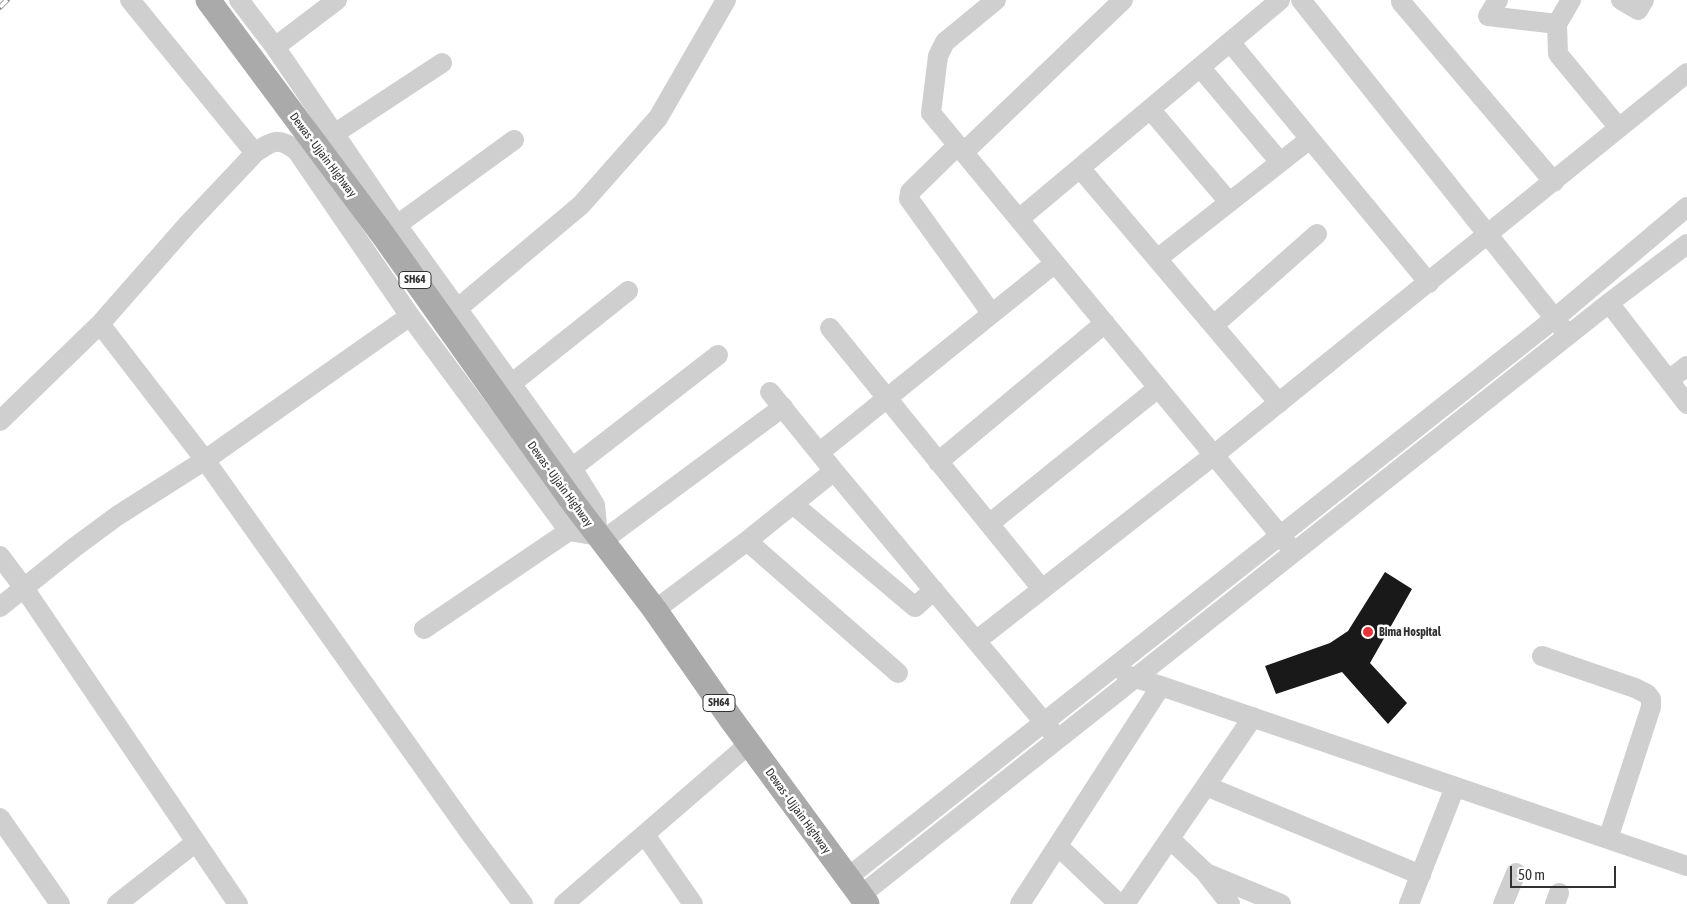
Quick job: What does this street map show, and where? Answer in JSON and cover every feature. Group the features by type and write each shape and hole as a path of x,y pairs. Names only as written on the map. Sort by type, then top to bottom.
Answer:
{"main road":[{"name":"Dewas - Ujjain Highway","path":"208,0 402,260 572,501 655,610 749,744 859,892"}],"street":[{"path":"130,0 255,153"},
{"path":"239,0 275,47 397,225 572,468 595,505 600,539"},
{"path":"275,47 337,0"},
{"path":"457,309 582,205 658,118 726,0"},
{"path":"996,0 945,42 938,56 932,112 1294,552"},
{"path":"992,314 909,199 910,192 961,149 1123,0"},
{"path":"1019,219 1280,0"},
{"path":"1301,0 1568,335"},
{"path":"1401,0 1554,182"},
{"path":"1498,0 1488,16 1557,24"},
{"path":"1571,0 1557,24 1558,54 1619,128"},
{"path":"1621,0 1638,10 1644,0"},
{"path":"1230,42 1429,283"},
{"path":"334,134 442,63"},
{"path":"1200,67 1280,162"},
{"path":"976,641 1214,455 1488,236 1687,73"},
{"path":"1150,109 1229,202"},
{"path":"1157,259 1310,139"},
{"path":"397,225 514,140"},
{"path":"0,421 100,324 187,225 255,153 274,142 285,142 297,151 410,316 569,531 600,539"},
{"path":"1080,168 1279,402"},
{"path":"859,892 1045,723 1554,319 1687,207"},
{"path":"1214,325 1317,234"},
{"path":"859,892 1058,740 1568,335 1687,244"},
{"path":"820,452 1055,263"},
{"path":"511,384 628,291"},
{"path":"1609,303 1687,404"},
{"path":"0,607 117,516 206,460 410,316"},
{"path":"938,462 1105,323"},
{"path":"100,324 206,460 470,833 524,904"},
{"path":"830,328 1042,589"},
{"path":"572,468 718,355"},
{"path":"1669,380 1687,366"},
{"path":"989,524 1158,388"},
{"path":"600,539 777,400 1058,740"},
{"path":"655,610 748,541 834,471"},
{"path":"793,504 915,608 934,590"},
{"path":"424,629 569,531"},
{"path":"748,541 898,673"},
{"path":"0,556 24,588 238,904"},
{"path":"1542,656 1635,688 1652,699 1608,839"},
{"path":"1111,671 1162,686 1687,866"},
{"path":"1020,904 1162,686"},
{"path":"1125,904 1253,718"},
{"path":"564,904 749,744"},
{"path":"1206,786 1421,875"},
{"path":"1409,904 1456,787"},
{"path":"0,818 60,904"},
{"path":"645,835 693,904"},
{"path":"1170,839 1205,872 1230,904"},
{"path":"117,904 196,842"},
{"path":"1058,846 1119,904"},
{"path":"1205,872 1281,904"},
{"path":"1503,904 1516,873"}],"building":[{"path":"1385,572 1412,589 1370,663 1407,703 1388,724 1342,672 1276,694 1265,666 1330,643 1348,631"}],"railway":[{"path":"0,7 7,0"}],"place":[{"name":"Bima Hospital","path":"1368,632"}]}
